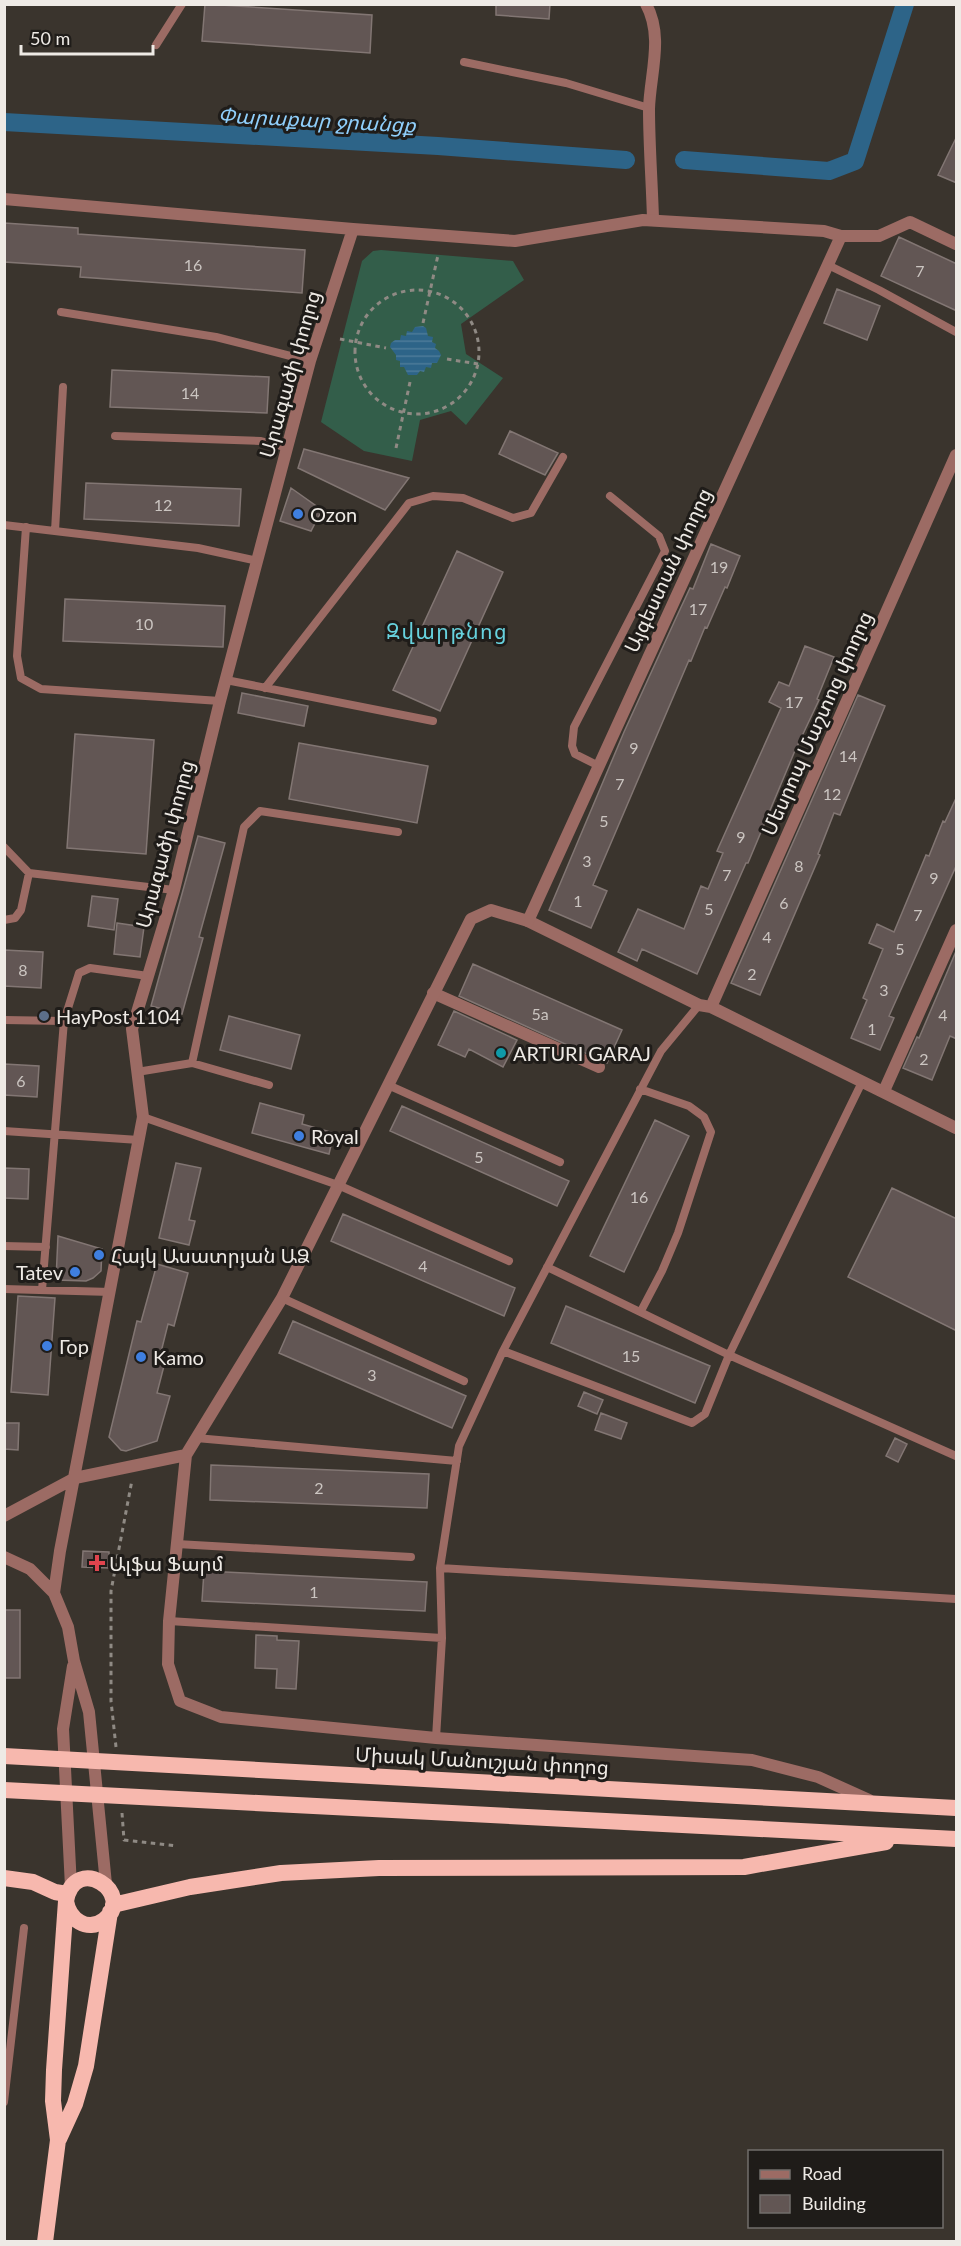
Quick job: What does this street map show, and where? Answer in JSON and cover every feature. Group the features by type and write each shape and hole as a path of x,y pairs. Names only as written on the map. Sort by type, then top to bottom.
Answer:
{"highway":[{"name":"Միսակ Մանուշյան փողոց","path":"4,1756 121,1758 957,1808"},
{"path":"4,1790 124,1804 957,1839"},
{"path":"68,1894 71,1916 84,1924 99,1923 112,1909 190,1887 281,1873 391,1868 744,1867 916,1836"},
{"path":"4,1878 33,1882 55,1892 68,1894"},
{"path":"45,2241 58,2140 54,2070 68,1894 84,1879 92,1878 106,1884 110,1891 112,1909 86,2066 75,2104 58,2140"}],"street":[{"path":"646,4 651,13 656,45 649,108 653,219"},
{"path":"4,199 353,229 515,240 653,219 824,231 840,236 879,236 910,222 957,244"},
{"name":"Արագածի փողոց","path":"54,1593 143,1117 132,1029 174,890 220,701 310,361 353,229"},
{"name":"Այգեստան փողոց","path":"528,921 840,236"},
{"name":"Մեսրոպ Մաշտոց փողոց","path":"705,1006 957,455"},
{"path":"873,1802 818,1777 752,1760 436,1738 221,1717 180,1701 168,1664 169,1621 186,1455 282,1298 471,919 491,910 528,921 957,1128"},
{"path":"884,1091 957,930"},
{"path":"433,993 599,1067"},
{"path":"4,1516 75,1478 186,1455"},
{"path":"4,1557 30,1569 54,1593 68,1627 74,1661 89,1712 106,1884"},
{"path":"68,1894 63,1729 74,1661"}],"lane":[{"path":"156,45 182,4"},
{"path":"464,62 566,83 649,108"},
{"path":"828,265 957,332"},
{"path":"61,312 216,337 310,361"},
{"path":"55,531 63,387"},
{"path":"115,436 261,441 288,448"},
{"path":"265,688 409,503 433,496 463,498 513,518 531,513 563,457"},
{"path":"599,766 575,754 572,746 574,727 665,551 659,536 610,496"},
{"path":"4,525 198,548 258,561"},
{"path":"26,527 17,656 21,678 41,689 220,701"},
{"path":"226,680 434,720"},
{"path":"192,1064 244,827 260,811 398,832"},
{"path":"4,847 29,873 174,890"},
{"path":"4,920 15,918 21,910 29,873"},
{"path":"42,1290 64,1021 79,974 90,968 148,976"},
{"path":"436,1738 442,1638 440,1568 459,1446 502,1351 661,1051 705,1006"},
{"path":"4,1020 64,1021"},
{"path":"137,1072 192,1064 269,1085"},
{"path":"502,1351 692,1423 705,1414 729,1355 862,1082"},
{"path":"388,1085 560,1162"},
{"path":"640,1089 689,1106 704,1117 711,1132 678,1233 662,1271 641,1311"},
{"path":"143,1117 338,1185 509,1260"},
{"path":"4,1131 139,1140"},
{"path":"4,1246 46,1247"},
{"path":"547,1267 729,1355 957,1456"},
{"path":"4,1289 111,1292"},
{"path":"282,1298 464,1381"},
{"path":"196,1438 457,1461"},
{"path":"177,1544 411,1557"},
{"path":"440,1568 957,1599"},
{"path":"169,1621 442,1638"},
{"path":"4,2102 24,1928"}],"path":[{"path":"423,322 438,255"},
{"path":"412,290 430,291 452,300 467,315 477,333 478,364 468,387 451,404 427,413 403,413 380,402 364,383 356,360 356,342 362,324 383,300 412,290"},
{"path":"340,339 386,348"},
{"path":"447,359 478,364"},
{"path":"396,448 410,382"},
{"path":"121,1758 111,1701 111,1590 134,1466"},
{"path":"124,1804 124,1840 177,1846"}],"green space":[{"path":"373,251 513,261 524,280 461,324 466,354 503,378 466,425 451,411 420,420 412,461 364,451 321,422 362,261"}],"water":[{"path":"423,326 428,336 433,337 432,342 436,344 435,348 441,355 437,363 432,363 431,368 426,367 424,372 420,371 417,375 408,375 404,367 400,367 400,361 396,360 396,355 390,347 391,343 400,340 401,335 406,336 407,331 412,332 415,327"}],"building":[{"path":"205,4 372,15 370,53 202,41"},
{"path":"496,4 550,4 549,19 496,15"},
{"path":"957,136 957,183 938,175"},
{"path":"4,223 78,228 78,234 305,250 302,293 80,277 81,267 4,262"},
{"path":"899,237 957,264 957,311 881,276"},
{"path":"837,289 880,306 867,340 824,323"},
{"path":"112,370 269,377 267,413 110,407"},
{"path":"510,431 558,453 545,475 499,454"},
{"path":"304,449 409,478 385,510 298,468"},
{"path":"86,483 241,489 239,526 84,519"},
{"path":"291,488 322,510 311,531 280,521"},
{"path":"711,544 740,556 727,588 725,587 707,628 705,627 691,661 689,660 593,885 607,891 591,928 549,910 624,732 690,588 693,589"},
{"path":"457,551 503,572 440,711 393,690"},
{"path":"65,599 225,606 223,647 63,641"},
{"path":"805,646 834,657 817,699 819,700 697,974 642,949 637,961 618,952 638,909 684,929 701,886 708,889 723,853 717,851 781,708 769,702 779,682 789,686"},
{"path":"242,693 308,706 304,726 238,713"},
{"path":"858,695 885,706 840,815 834,813 818,854 820,855 760,995 731,983"},
{"path":"75,734 154,740 146,854 67,848"},
{"path":"299,743 428,766 417,823 289,799"},
{"path":"957,796 957,864 889,1016 894,1018 880,1050 851,1038 867,1000 863,998 883,949 869,943 877,924 894,932 926,855 929,856 943,821 945,822"},
{"path":"198,836 225,843 199,937 203,938 182,1014 151,1006"},
{"path":"92,896 118,899 114,930 88,926"},
{"path":"117,923 144,927 140,957 114,954"},
{"path":"957,949 957,1039 950,1036 932,1080 903,1068 917,1037 919,1038"},
{"path":"4,950 43,952 41,988 4,986"},
{"path":"473,964 622,1030 607,1063 459,996"},
{"path":"454,1011 517,1040 503,1067 469,1049 465,1057 438,1045"},
{"path":"229,1016 300,1035 291,1069 220,1050"},
{"path":"4,1064 39,1066 37,1097 4,1095"},
{"path":"260,1103 304,1115 302,1124 334,1133 329,1154 252,1133"},
{"path":"402,1106 569,1181 557,1206 390,1131"},
{"path":"655,1120 689,1136 624,1272 590,1256"},
{"path":"176,1163 201,1168 189,1220 195,1221 189,1245 159,1238"},
{"path":"4,1168 29,1169 28,1199 4,1198"},
{"path":"892,1188 957,1219 957,1331 848,1277"},
{"path":"343,1214 515,1288 504,1316 331,1241"},
{"path":"58,1236 102,1249 101,1271 86,1281 56,1280"},
{"path":"157,1264 188,1273 174,1326 168,1324 159,1360 165,1362 157,1393 170,1396 157,1441 126,1451 121,1450 109,1437 137,1321 141,1322"},
{"path":"18,1296 55,1298 48,1395 11,1392"},
{"path":"566,1306 710,1366 695,1403 551,1343"},
{"path":"293,1321 466,1396 452,1428 279,1353"},
{"path":"584,1392 603,1400 597,1414 578,1406"},
{"path":"601,1413 627,1423 621,1439 595,1430"},
{"path":"4,1423 19,1423 18,1450 4,1449"},
{"path":"895,1438 907,1444 898,1462 886,1456"},
{"path":"211,1465 429,1474 427,1508 210,1500"},
{"path":"83,1551 109,1552 109,1568 82,1567"},
{"path":"204,1571 427,1582 425,1611 202,1601"},
{"path":"4,1610 20,1610 20,1678 4,1678"},
{"path":"256,1635 277,1636 277,1640 299,1641 296,1689 276,1688 277,1669 255,1668"}],"waterway":[{"name":"Փարաքար ջրանցք","path":"684,160 829,171 855,161 905,4"},
{"name":"Փարաքար ջրանցք","path":"4,122 438,146 626,160"}],"place":[{"name":"Ozon","path":"298,514"},
{"name":"HayPost 1104","path":"44,1016"},
{"name":"ARTURI GARAJ","path":"501,1053"},
{"name":"Royal","path":"299,1136"},
{"name":"Հայկ Ասատրյան ԱՁ","path":"99,1255"},
{"name":"Tatev","path":"75,1272"},
{"name":"Гор","path":"47,1346"},
{"name":"Kamo","path":"141,1357"},
{"name":"Ալֆա Ֆարմ","path":"97,1563"}],"district":[{"name":"Զվարթնոց","path":"447,630"}]}
